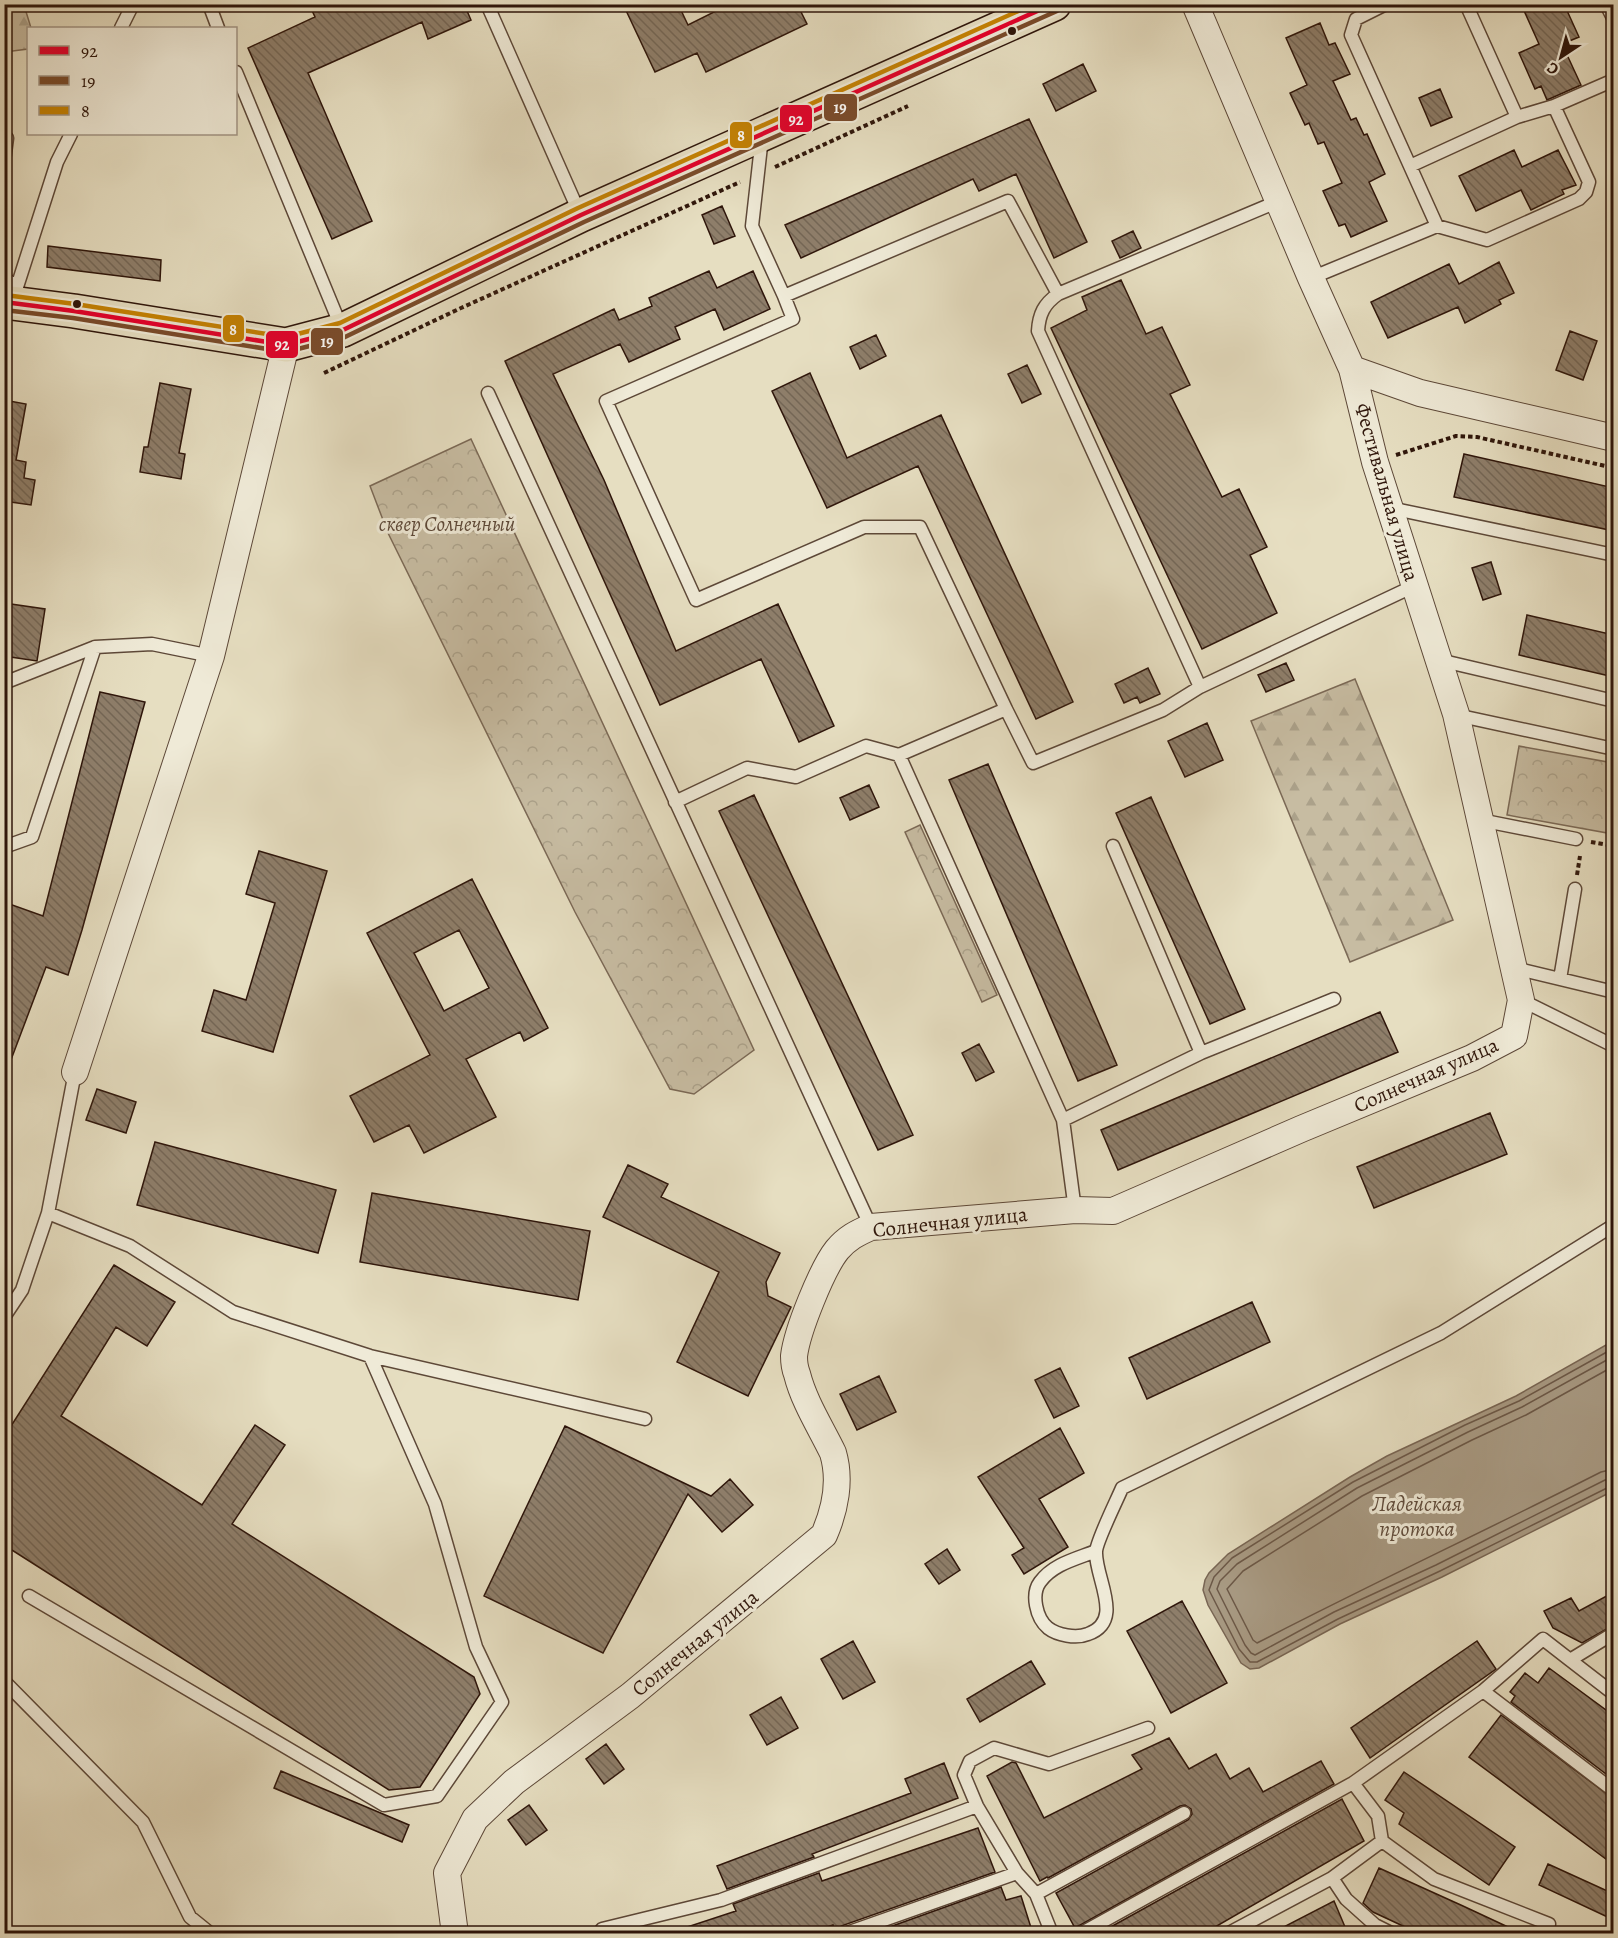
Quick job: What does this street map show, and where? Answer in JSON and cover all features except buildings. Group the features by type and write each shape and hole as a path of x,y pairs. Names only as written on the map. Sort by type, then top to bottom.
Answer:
{"main road":[{"path":"10,293 74,311 286,345 343,330 580,215 1054,4"}],"street":[{"name":"Фестивальная улица","path":"1195,4 1352,369 1375,462 1456,714 1521,1000"},
{"path":"75,1072 211,656 286,345"},
{"path":"1352,369 1420,393 1614,438"},
{"name":"Солнечная улица","path":"454,1934 447,1873 475,1819 514,1782 630,1696 824,1535 830,1522 838,1477 837,1464 803,1390 794,1357 807,1311 828,1265 837,1250 851,1236 871,1227 1075,1210 1113,1211 1472,1058 1514,1036 1521,1000"}],"lane":[{"path":"122,27 133,4"},
{"path":"209,4 218,27"},
{"path":"487,4 580,215"},
{"path":"1386,4 1356,19 1351,35 1437,226"},
{"path":"1466,4 1517,117"},
{"path":"1606,4 1614,20"},
{"path":"237,74 343,330"},
{"path":"1410,165 1517,117 1554,106 1614,80"},
{"path":"1311,278 1437,226 1487,240 1579,199 1586,192 1588,182 1554,106"},
{"path":"10,293 57,162 70,135"},
{"path":"762,135 752,226 793,320 606,401 696,600 864,527 920,527 1033,763 1162,710 1200,687 1414,586"},
{"path":"4,138 7,138 4,161"},
{"path":"784,296 1008,201 1058,294"},
{"path":"1200,687 1038,331 1039,319 1046,302 1058,294 1279,201"},
{"path":"488,393 871,1227"},
{"path":"1389,508 1614,555"},
{"path":"4,683 95,647 152,644 211,656"},
{"path":"4,847 32,837 95,647"},
{"path":"1438,660 1614,701"},
{"path":"675,802 747,768 796,777 866,747 899,755 1006,709"},
{"path":"1456,714 1614,749"},
{"path":"899,755 1063,1119 1075,1210"},
{"path":"1480,820 1580,839"},
{"path":"1113,846 1201,1053"},
{"path":"1560,979 1575,889"},
{"path":"1514,968 1614,992"},
{"path":"1063,1119 1201,1053 1334,999"},
{"path":"1521,1000 1614,1046"},
{"path":"4,1317 22,1290 48,1213 75,1072"},
{"path":"48,1213 130,1246 233,1312 370,1356 645,1419"},
{"path":"1096,1551 1055,1568 1039,1582 1034,1596 1036,1608 1047,1628 1069,1636 1088,1634 1103,1624 1107,1612 1096,1551 1122,1488 1441,1333 1614,1225"},
{"path":"29,1596 384,1805 437,1796 502,1702 476,1647 435,1504 370,1356"},
{"path":"1570,1660 1614,1634"},
{"path":"1080,1934 1353,1783 1483,1691 1543,1639 1614,1694"},
{"path":"4,1681 143,1822 190,1917 211,1934"},
{"path":"1483,1691 1614,1791"},
{"path":"1052,1934 1036,1894 1017,1873 977,1806 964,1774 970,1761 994,1748 1049,1764 1148,1728"},
{"path":"1353,1783 1378,1816 1382,1841 1434,1879 1549,1924"},
{"path":"602,1929 722,1900 977,1806"},
{"path":"1036,1894 1184,1813"},
{"path":"1227,1934 1332,1878 1382,1841"},
{"path":"844,1934 1017,1873"},
{"path":"1332,1878 1346,1899 1373,1929 1393,1934"}],"path":[{"path":"324,373 908,106"},
{"path":"1388,458 1456,436 1477,437 1614,468"},
{"path":"1575,889 1580,839 1614,846"}],"green space":[{"path":"4,5 24,5 31,27 27,27 27,49 5,52"},
{"name":"сквер Солнечный","path":"471,439 754,1050 694,1094 670,1089 575,912 388,533 370,486"},
{"path":"1355,679 1453,920 1350,962 1251,721"},
{"path":"1519,746 1613,763 1613,834 1507,815"},
{"path":"920,825 997,995 982,1002 905,832"}],"water":[{"name":"Ладейская протока","path":"1613,1341 1613,1491 1442,1577 1340,1624 1259,1668 1250,1669 1241,1663 1208,1605 1203,1590 1209,1573 1228,1554 1387,1456 1516,1396"}],"transit line":[{"name":"8","path":"5,295 286,337 340,323 578,208 1034,4"},
{"name":"92","path":"4,302 286,345 343,330 581,215 1053,4"},
{"name":"19","path":"4,310 73,318 286,352 345,337 584,222 1057,11"}]}
